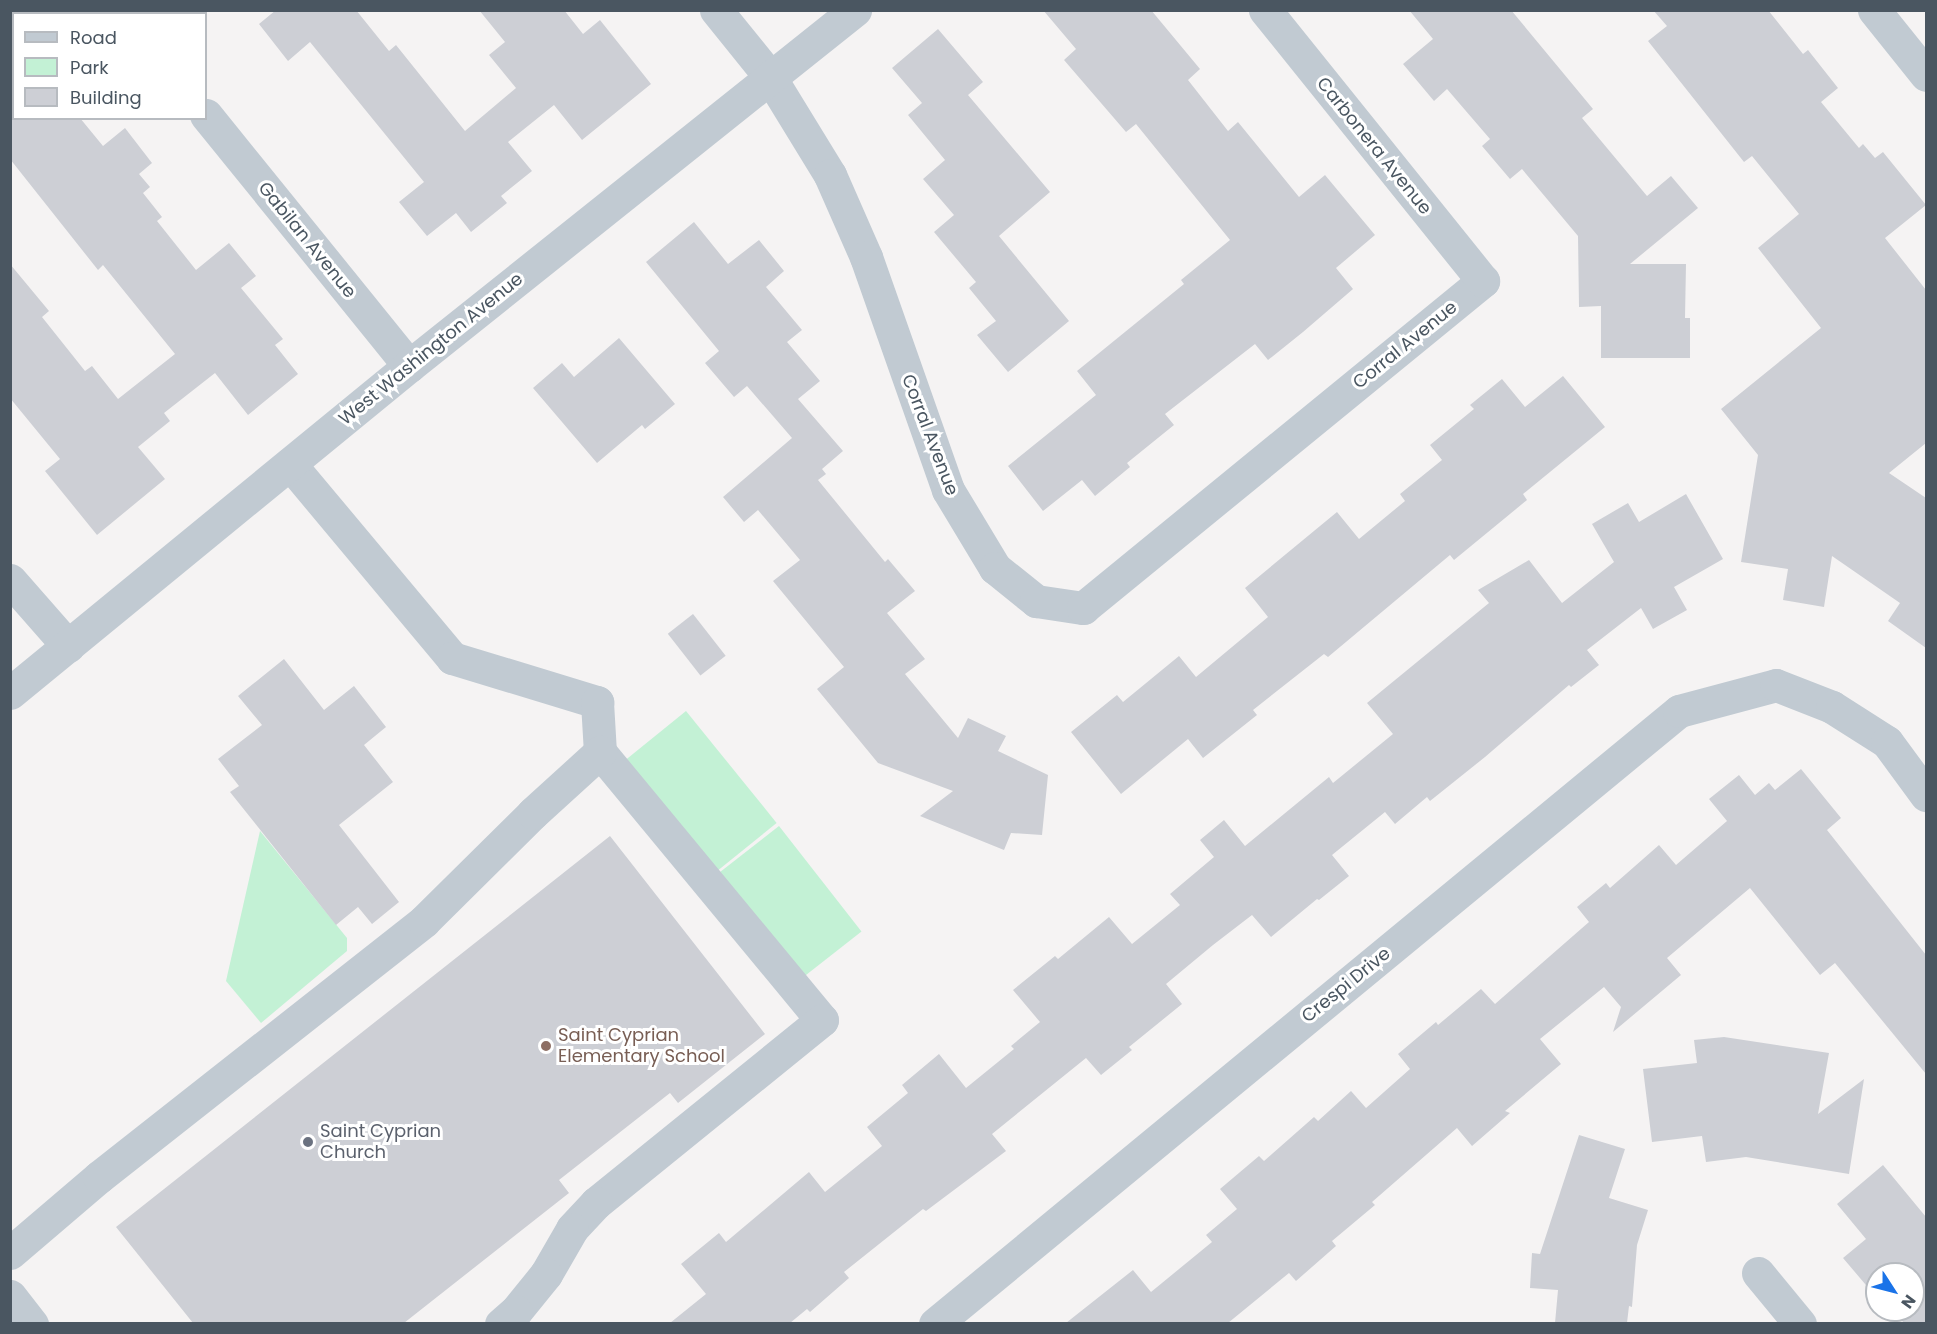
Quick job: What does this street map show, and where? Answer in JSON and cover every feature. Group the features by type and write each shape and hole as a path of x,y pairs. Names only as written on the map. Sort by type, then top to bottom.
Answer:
{"street":[{"name":"Corral Avenue","path":"716,10 770,77 830,176 861,247 948,490 995,568 1036,601 1083,608 1483,281"},
{"name":"West Washington Avenue","path":"10,693 409,366 855,10"},
{"name":"Carbonera Avenue","path":"1264,10 1483,281"},
{"path":"1874,10 1926,75"},
{"name":"Gabilan Avenue","path":"207,116 409,366"},
{"path":"290,464 452,658 597,702 600,752 822,1020 596,1203 572,1229 546,1274 516,1311 501,1323"},
{"path":"10,580 68,646"},
{"name":"Crespi Drive","path":"935,1323 1679,711 1776,686 1832,707 1887,742 1926,795"},
{"path":"10,1254 99,1177 424,921 533,813 600,752"},
{"path":"1758,1273 1800,1323"},
{"path":"10,1296 33,1323"}],"green space":[{"path":"686,711 777,823 708,878 618,766"},
{"path":"779,826 861,932 793,985 710,880"},
{"path":"260,831 347,938 347,951 261,1023 226,981"}],"building":[{"path":"276,10 356,10 389,51 396,45 465,131 516,88 489,55 505,42 479,10 564,10 583,34 600,20 651,84 582,140 554,105 508,142 532,171 501,196 507,203 471,232 456,213 427,236 399,202 424,182 310,42 288,61 259,24"},
{"path":"1043,10 1151,10 1200,69 1188,80 1228,131 1238,122 1299,197 1325,175 1375,235 1336,268 1353,289 1303,332 1268,360 1255,344 1165,414 1174,425 1127,463 1130,467 1095,496 1082,480 1043,511 1008,466 1096,395 1077,371 1184,284 1181,280 1230,240 1136,124 1126,132 1064,60 1076,49"},
{"path":"1409,10 1511,10 1593,109 1582,118 1647,196 1671,176 1698,208 1630,264 1686,264 1685,318 1690,318 1690,358 1601,358 1601,306 1579,307 1578,236 1522,169 1510,179 1482,146 1490,139 1447,89 1434,101 1403,64 1433,39"},
{"path":"1653,10 1768,10 1803,54 1808,50 1838,88 1821,102 1859,148 1863,144 1875,158 1883,152 1926,205 1885,238 1926,290 1926,443 1889,473 1926,498 1926,648 1888,621 1900,603 1832,556 1824,607 1783,600 1788,569 1741,562 1758,455 1721,409 1821,328 1758,248 1799,214 1752,156 1744,162 1648,41 1667,26"},
{"path":"938,29 983,82 968,95 1050,192 999,236 1069,321 1008,372 977,335 996,321 969,288 976,282 934,232 954,215 923,179 945,160 908,115 922,103 892,68"},
{"path":"10,118 12,120 82,120 103,146 125,128 152,163 139,174 150,187 143,193 162,217 157,221 196,270 229,243 256,276 241,288 283,339 275,345 298,374 248,415 215,373 164,413 170,421 138,447 165,479 97,535 45,471 60,459 10,398 10,264 49,311 42,317 85,371 92,366 118,399 175,354 103,265 98,270 10,159"},
{"path":"694,222 728,264 759,240 784,271 766,287 802,330 787,342 820,381 798,399 843,451 822,469 826,474 818,480 885,562 888,559 915,591 887,613 925,659 905,674 958,738 968,718 1006,736 998,751 1048,775 1042,835 1011,833 1004,850 920,816 953,791 878,763 817,689 844,667 773,581 800,560 758,510 744,522 723,497 792,438 747,386 734,397 705,363 719,351 646,262"},
{"path":"619,338 675,404 645,429 642,425 597,463 533,388 562,363 574,377"},
{"path":"1563,376 1605,427 1523,494 1527,500 1454,560 1450,555 1328,657 1324,654 1253,710 1257,715 1203,758 1188,739 1121,794 1071,732 1117,695 1123,702 1179,656 1196,677 1268,617 1245,588 1337,512 1359,539 1405,501 1400,494 1442,460 1430,445 1474,409 1470,405 1502,379 1525,407"},
{"path":"1686,494 1723,559 1674,587 1687,610 1653,629 1641,608 1587,650 1599,665 1571,687 1569,685 1430,801 1427,797 1395,824 1385,812 1332,855 1349,876 1319,900 1317,899 1271,937 1252,915 1213,945 1166,984 1182,1004 1129,1047 1132,1050 1101,1075 1086,1058 992,1134 1006,1151 926,1211 923,1209 844,1272 849,1278 810,1312 807,1309 790,1323 670,1323 706,1294 681,1264 719,1233 726,1242 809,1172 825,1192 882,1146 867,1127 908,1093 902,1085 939,1054 966,1088 1014,1049 1011,1046 1040,1022 1013,990 1055,956 1058,959 1109,917 1132,944 1180,905 1170,894 1214,857 1200,840 1224,820 1245,846 1329,777 1333,783 1393,734 1367,703 1489,603 1478,590 1529,560 1562,603 1614,562 1592,524 1628,503 1639,522"},
{"path":"693,614 726,656 700,675 668,634"},
{"path":"284,659 324,710 354,686 386,727 364,745 393,782 339,825 399,902 372,924 358,907 336,925 230,792 239,786 218,759 262,725 238,696"},
{"path":"1801,769 1841,818 1827,830 1926,955 1926,1074 1835,963 1820,975 1750,888 1667,958 1681,975 1613,1032 1621,1007 1604,987 1540,1039 1561,1064 1505,1111 1510,1113 1472,1146 1457,1128 1372,1202 1375,1205 1332,1241 1336,1246 1296,1281 1289,1273 1228,1323 1066,1323 1133,1270 1151,1292 1212,1242 1206,1235 1237,1209 1220,1189 1259,1156 1264,1161 1314,1117 1318,1121 1351,1091 1366,1108 1410,1069 1398,1054 1436,1022 1438,1025 1481,989 1495,1004 1589,922 1577,907 1606,883 1610,888 1659,845 1676,865 1727,821 1709,799 1739,775 1755,795 1769,783 1775,790"},
{"name":"Saint Cyprian Elementary School","path":"610,836 765,1034 678,1103 670,1093 559,1180 569,1193 404,1323 193,1323 116,1227"},
{"path":"1724,1037 1829,1053 1818,1114 1864,1079 1849,1174 1746,1157 1706,1162 1702,1136 1652,1142 1643,1069 1697,1063 1694,1040"},
{"path":"1579,1135 1625,1149 1609,1198 1648,1210 1637,1245 1632,1307 1629,1306 1627,1323 1555,1323 1558,1290 1530,1288 1532,1253 1540,1254"},
{"path":"1883,1165 1926,1217 1926,1323 1903,1322 1925,1322 1925,1262 1865,1262 1865,1284 1843,1258 1866,1239 1837,1204"}],"place":[{"name":"Saint Cyprian Elementary School","path":"546,1046"},
{"name":"Saint Cyprian Church","path":"308,1142"}]}
